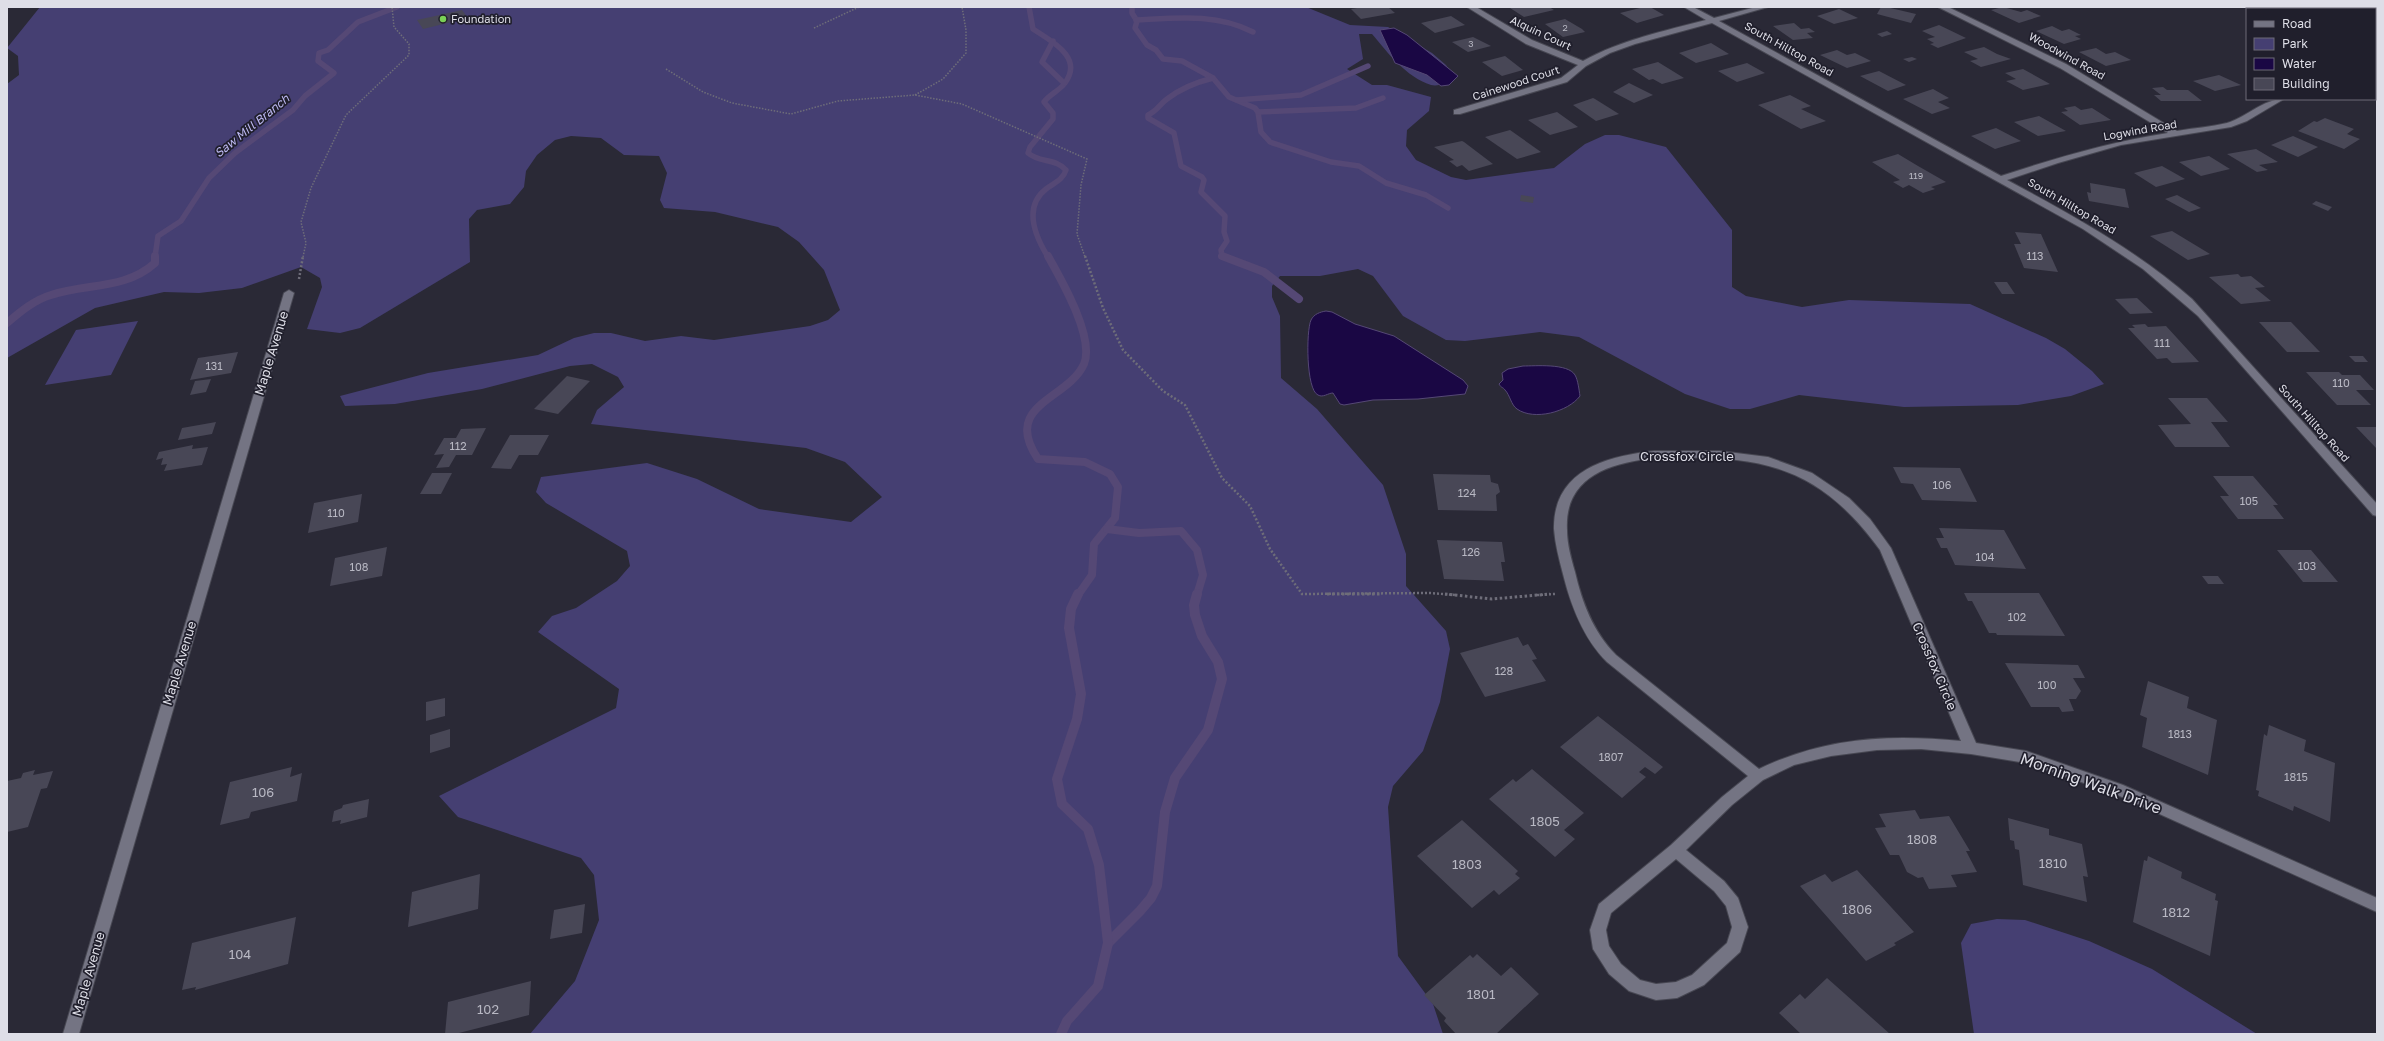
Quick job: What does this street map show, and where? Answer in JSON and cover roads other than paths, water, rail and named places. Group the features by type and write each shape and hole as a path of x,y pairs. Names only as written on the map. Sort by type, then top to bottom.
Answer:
{"street":[{"name":"Alquin Court","path":"1471,7 1529,42 1583,64"},
{"name":"South Hilltop Road","path":"1688,7 2086,226 2147,265 2181,294 2377,512"},
{"path":"1713,21 1764,7"},
{"name":"Woodwind Road","path":"1942,7 2064,66 2176,134"},
{"name":"Cainewood Court","path":"1458,112 1564,80 1583,64 1607,51 1632,42 1713,21"},
{"name":"Logwind Road","path":"2001,179 2089,151 2228,125 2244,119 2278,100"},
{"name":"Maple Avenue","path":"71,1034 289,293"},
{"name":"Crossfox Circle","path":"1758,776 1624,669 1602,648 1586,625 1574,594 1561,542 1561,518 1568,495 1584,476 1606,463 1632,456 1658,453 1728,455 1765,459 1792,468 1821,483 1846,500 1867,522 1885,548 1971,748"},
{"name":"Morning Walk Drive","path":"1676,850 1719,886 1733,904 1740,927 1734,947 1698,980 1677,990 1656,992 1636,986 1615,969 1601,949 1598,930 1604,909 1676,850 1726,801 1758,776 1791,760 1831,750 1877,744 1922,743 1971,748 2026,757 2118,788 2377,906"}],"water":[{"path":"1394,28 1407,35 1458,76 1449,85 1441,86 1427,75 1395,63 1380,30"},
{"path":"1326,311 1332,312 1355,324 1394,336 1463,380 1468,386 1465,394 1418,399 1373,400 1344,405 1340,404 1333,393 1322,396 1318,395 1314,391 1309,372 1308,336 1312,318 1317,314"},
{"path":"1523,366 1551,366 1571,371 1577,380 1580,396 1575,402 1550,413 1524,413 1513,405 1507,392 1499,384 1503,380 1502,373 1508,369"}],"waterway":[{"name":"Saw Mill Branch","path":"155,257 158,236 181,221 209,178 235,153 293,110 305,96 334,73 318,61 319,53 328,50 358,22 397,7"},
{"path":"1029,7 1033,29 1052,42"},
{"path":"1132,7 1132,13 1136,20"},
{"path":"1136,20 1181,18 1210,19 1239,26 1253,32"},
{"path":"1136,20 1135,28 1147,45 1156,50 1163,59 1182,61 1213,78"},
{"path":"1048,257 1039,240 1033,213 1039,196 1060,179 1066,170 1062,166 1037,158 1028,153 1030,147 1053,119 1053,113 1044,102 1065,83 1070,74 1071,65 1068,58 1063,51 1052,42"},
{"path":"1052,42 1042,62 1064,83"},
{"path":"1237,100 1301,95 1368,66"},
{"path":"1213,78 1229,97 1255,108 1258,112"},
{"path":"1213,78 1177,92 1167,99 1154,112 1148,115 1148,118 1174,133 1181,166 1202,177 1204,180 1201,192 1225,216 1224,232 1227,241 1221,250 1222,256"},
{"path":"1258,112 1356,108 1383,98"},
{"path":"1258,112 1261,132 1270,142 1331,162 1359,166 1386,183 1426,195 1448,208"},
{"path":"1048,256 1068,293 1081,324 1085,339 1086,353 1084,364 1076,376 1041,404 1032,414 1027,426 1029,441 1038,459 1085,462 1110,474 1118,487 1115,518 1094,544 1092,575 1078,595"},
{"path":"1222,256 1226,257"},
{"path":"1222,256 1264,272 1299,299"},
{"name":"Saw Mill Branch","path":"7,323 28,307 45,297 65,291 105,285 131,278 143,272 155,263 155,257"},
{"path":"1107,529 1139,533 1181,531 1197,550 1203,575 1197,595"},
{"path":"1078,594 1071,609 1069,628 1081,694 1077,719 1057,779 1062,804 1088,829 1099,865 1108,943"},
{"path":"1108,943 1140,911 1151,898 1157,886 1165,812 1175,778 1208,730 1222,679 1218,662 1202,636 1195,615 1194,605 1197,594"},
{"path":"1061,1034 1067,1021 1098,986 1108,943"}],"place":[{"name":"Foundation","path":"443,19"}]}
